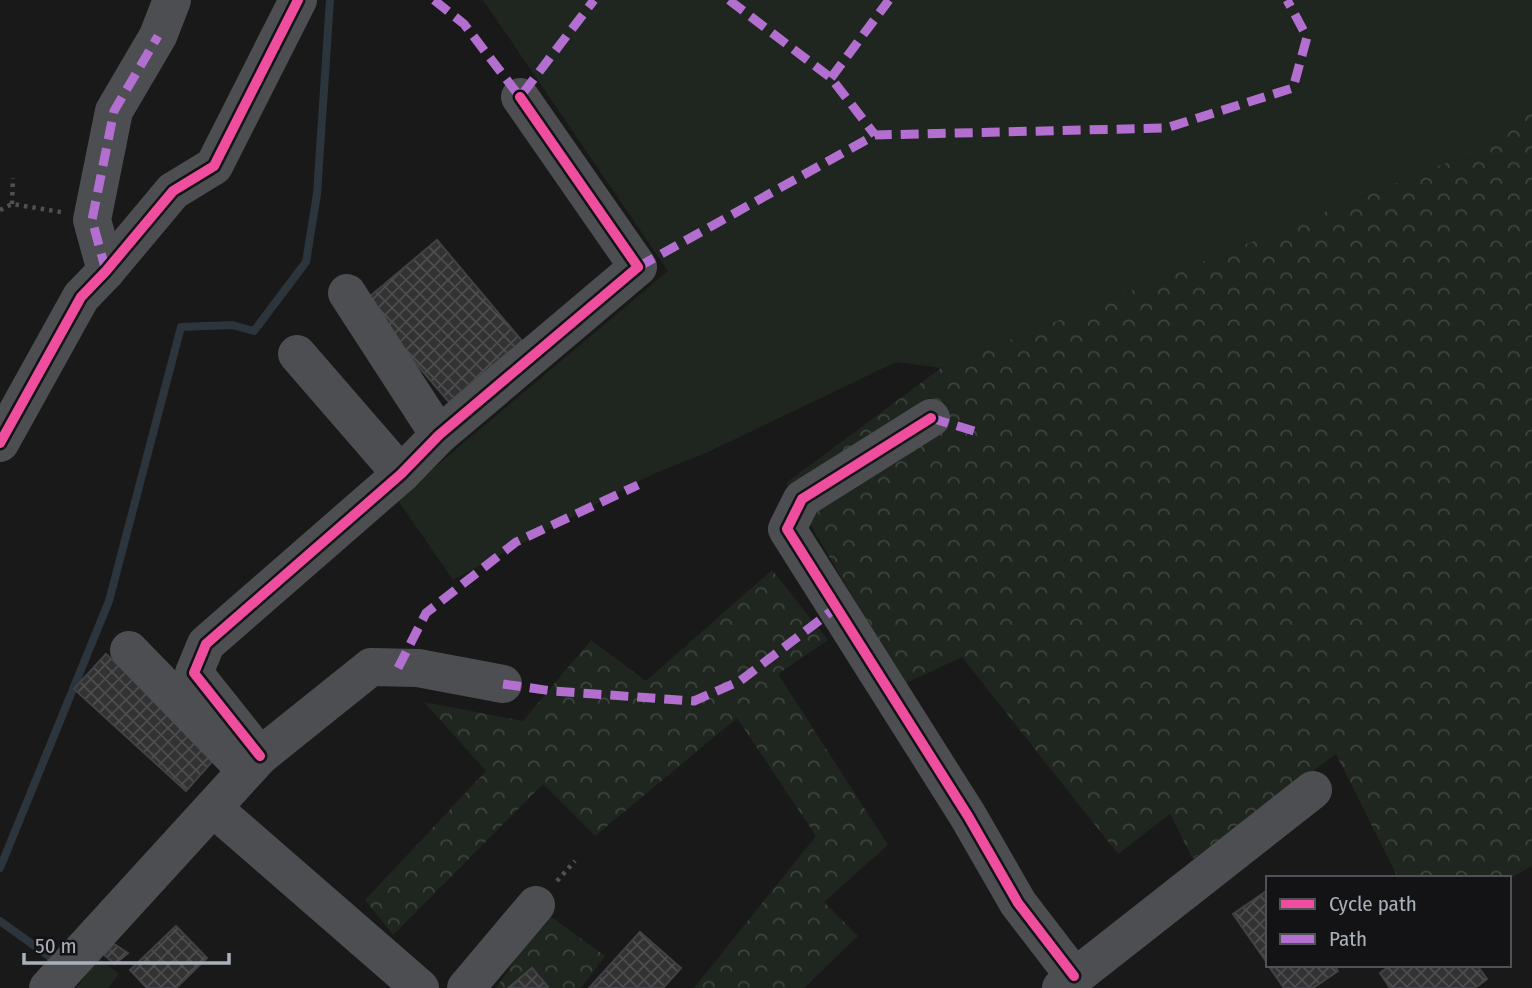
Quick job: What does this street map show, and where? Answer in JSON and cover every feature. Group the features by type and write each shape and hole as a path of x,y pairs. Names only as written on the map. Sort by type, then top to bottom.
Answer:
{"street":[{"path":"106,271 92,220 114,111 158,36 172,0"},
{"path":"0,443 81,297 173,191 214,166 298,0"},
{"path":"253,763 194,673 206,644 401,474 439,435 638,267 520,97"},
{"path":"347,293 439,435"},
{"path":"297,354 401,474"},
{"path":"931,418 802,499 787,529 968,816 1068,982 1313,790"},
{"path":"129,650 253,763"},
{"path":"48,988 253,763 370,667 418,668 503,684"},
{"path":"213,808 420,988"},
{"path":"466,988 536,905"}],"path":[{"path":"12,204 13,178"},
{"path":"0,210 12,204 41,207"}],"green space":[{"path":"483,0 1532,0 1532,102 1458,158 941,368 896,362 706,453 655,473 453,580 397,499 668,271"},
{"path":"1532,102 1532,866 1511,878 1397,876 1336,754 1193,859 1170,814 1118,854 962,657 904,684 786,483 941,368 1458,158"},
{"path":"772,570 828,640 778,674 888,845 824,902 858,936 804,988 694,988 816,836 737,718 595,836 543,784 393,935 365,900 486,771 424,702 523,721 591,640 646,681"},
{"path":"547,914 605,956 581,988 496,988"},
{"path":"99,958 119,974 108,988 76,988"}],"building":[{"path":"437,240 522,341 449,402 363,302"},
{"path":"106,654 218,755 186,791 74,689"},
{"path":"1266,891 1266,961 1233,914"},
{"path":"176,926 207,958 176,988 147,988 130,970"},
{"path":"640,932 681,968 663,988 589,988"},
{"path":"114,944 128,953 115,964 104,955"},
{"path":"1269,967 1335,967 1338,971 1313,988 1284,988"},
{"path":"1388,967 1478,967 1487,979 1475,988 1390,988 1380,973"},
{"path":"532,968 548,987 508,988"}],"waterway":[{"path":"0,868 109,601 181,327 232,325 254,331 306,262 317,194 330,0"},
{"path":"0,921 57,962"}],"marked path":[{"path":"434,0 464,24 520,97 594,0"},
{"path":"729,0 831,78 875,135"},
{"path":"831,78 889,0"},
{"path":"638,267 875,135 1166,128 1293,88 1307,37 1287,0"},
{"path":"106,271 92,220 114,111 158,36"},
{"path":"931,418 974,431"},
{"path":"398,668 426,613 516,542 638,485"},
{"path":"503,684 552,691 694,701 740,681 837,607"}],"cycle path":[{"path":"0,443 81,297 173,191 214,166 298,0"},
{"path":"260,756 194,673 206,644 401,474 439,435 638,267 520,97"},
{"path":"931,418 802,499 787,529 968,816 1018,903 1074,976"}]}
